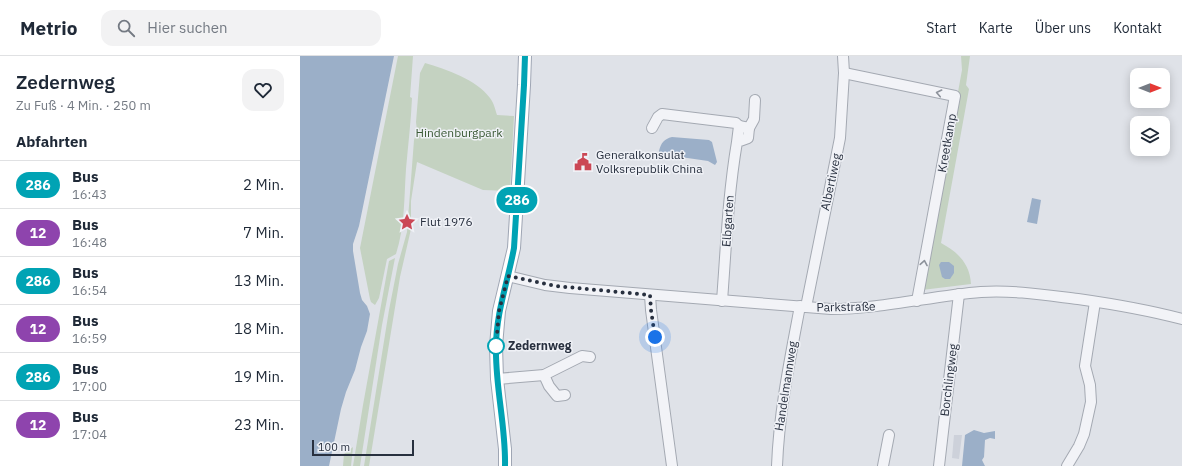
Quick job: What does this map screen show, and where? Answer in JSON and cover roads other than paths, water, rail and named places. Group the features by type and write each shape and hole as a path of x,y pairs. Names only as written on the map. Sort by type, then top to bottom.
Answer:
{"main road":[{"path":"505,466 506,449 497,379 496,346 501,302 514,248 525,56"}],"street":[{"name":"Albertiweg","path":"803,307 840,138 844,73 843,56"},
{"name":"Kreetkamp","path":"844,73 955,96 917,301"},
{"name":"Elbgarten","path":"722,301 728,216 737,142 748,138 744,127 754,119 755,100"},
{"path":"652,128 658,117 662,114 736,123 744,127"},
{"name":"Parkstraße","path":"508,276 556,286 830,309 860,309 959,294 1004,291 1023,292 1146,310 1182,319"},
{"name":"Borchlingweg","path":"939,466 959,294"},
{"path":"650,295 672,466"},
{"path":"1067,466 1079,446 1084,434 1091,402 1090,385 1085,366 1095,302"},
{"name":"Handelmannweg","path":"776,466 788,368 803,307"},
{"path":"497,379 544,375 582,356 590,357"},
{"path":"544,375 552,392 557,396 564,396"},
{"path":"883,466 889,435"}],"water":[{"path":"300,56 394,56 359,226 353,244 360,293 362,300 367,306 370,314 367,331 341,409 329,466 300,466"},
{"path":"672,137 709,140 712,142 717,162 715,165 708,161 660,154 659,151 662,144 665,140"},
{"path":"1032,198 1041,200 1037,224 1027,222"},
{"path":"941,262 949,262 954,266 954,273 950,279 945,279 942,277 939,265"},
{"path":"974,430 984,433 995,431 995,439 990,438 985,440 984,457 982,460 985,466 962,466 965,435"}],"place":[{"name":"Generalkonsulat Volksrepublik China","path":"583,162"},
{"name":"Flut 1976","path":"407,222"},
{"name":"Zedernweg","path":"496,346"}],"park label":[{"name":"Hindenburgpark","path":"459,133"}]}
